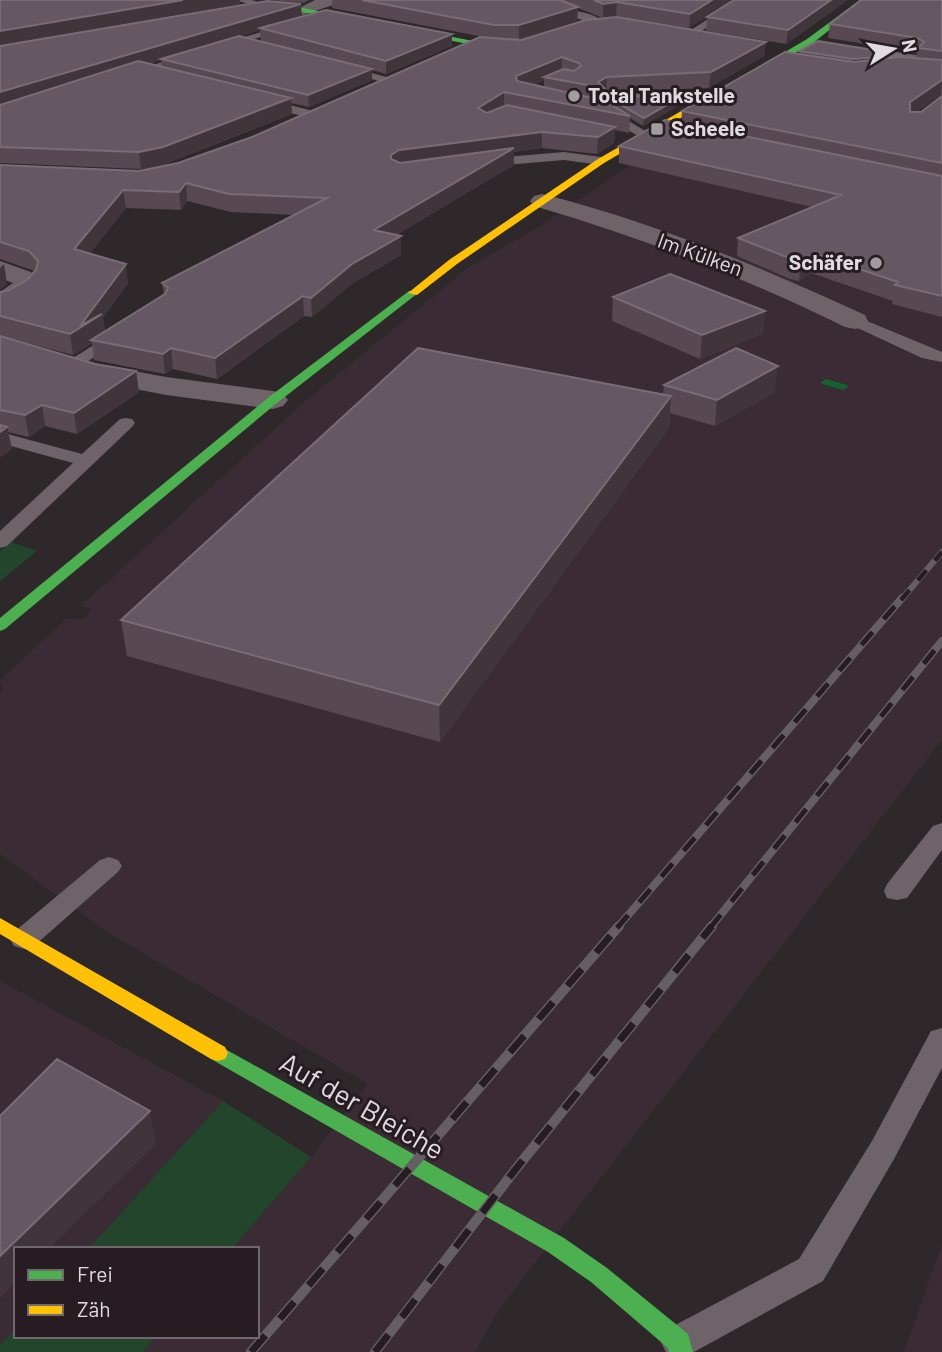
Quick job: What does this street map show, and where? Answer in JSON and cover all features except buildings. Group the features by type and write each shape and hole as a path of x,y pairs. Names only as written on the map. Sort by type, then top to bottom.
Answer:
{"main road":[{"path":"0,626 273,400 442,270 601,161 817,42 864,0"},
{"path":"237,6 303,10"},
{"path":"329,8 476,44 507,48 539,41"},
{"path":"572,31 608,24"},
{"path":"682,34 713,40"},
{"path":"763,48 786,59"},
{"name":"Auf der Bleiche","path":"0,925 274,1086 556,1245 600,1275 680,1347"}],"street":[{"path":"303,10 329,8"},
{"path":"439,60 476,44"},
{"path":"364,92 414,70"},
{"path":"278,130 320,112"},
{"name":"Im Külken","path":"541,201 597,217 775,284 855,321"},
{"path":"0,269 22,277 26,282 25,288 0,303"},
{"path":"0,346 81,368 166,386 273,400"}],"lane":[{"path":"547,0 556,9 608,24"},
{"path":"682,34 745,0"},
{"path":"113,79 239,41 329,8"},
{"path":"239,41 265,50"},
{"path":"863,50 942,62"},
{"path":"326,65 390,81"},
{"path":"898,67 942,71"},
{"path":"140,71 167,78"},
{"path":"594,107 591,108 669,95 721,93"},
{"path":"247,98 320,112"},
{"path":"614,106 643,101"},
{"path":"614,106 646,135"},
{"path":"610,136 679,134"},
{"path":"470,165 554,156 601,161"},
{"path":"855,321 928,354 942,357"},
{"path":"81,368 138,322"},
{"path":"81,368 133,341"},
{"path":"0,542 126,423"},
{"path":"0,437 86,461"},
{"path":"897,891 942,832"},
{"path":"24,939 109,866"},
{"path":"680,1347 811,1270 883,1150 942,1039"}],"shaded area":[{"path":"942,139 942,740 523,1278 497,1313 475,1352 143,1352 154,1338 259,1338 259,1247 234,1247 311,1157 368,1084 110,934 0,854 0,692 3,689 0,680 66,619 84,619 92,609 81,606 304,402 468,268 542,225 639,159"},
{"path":"0,981 223,1101 90,1247 14,1247 14,1330 0,1345"},
{"path":"942,1244 942,1352 904,1352"}],"green space":[{"path":"11,542 37,551 0,581 0,551"},
{"path":"223,1101 311,1157 234,1247 90,1247"},
{"path":"14,1330 14,1338 154,1338 143,1352 0,1352 0,1345"}],"waterway":[{"path":"826,382 843,387"}],"railway":[{"path":"901,600 942,552"},
{"path":"617,928 902,598"},
{"path":"710,928 942,641"},
{"path":"251,1352 619,926"},
{"path":"375,1352 515,1170 712,926"}],"traffic: fast":[{"path":"752,74 810,41 864,0"},
{"path":"249,8 303,10 494,47 521,47"},
{"path":"0,626 273,400 413,293"},
{"path":"218,1053 556,1245 599,1275 679,1342 681,1352"}],"traffic: slow":[{"path":"413,293 453,262 601,161 752,74"},
{"path":"0,925 218,1053"}],"place":[{"name":"Total Tankstelle","path":"574,96"},
{"name":"Scheele","path":"657,129"},
{"name":"Schäfer","path":"876,263"}]}
